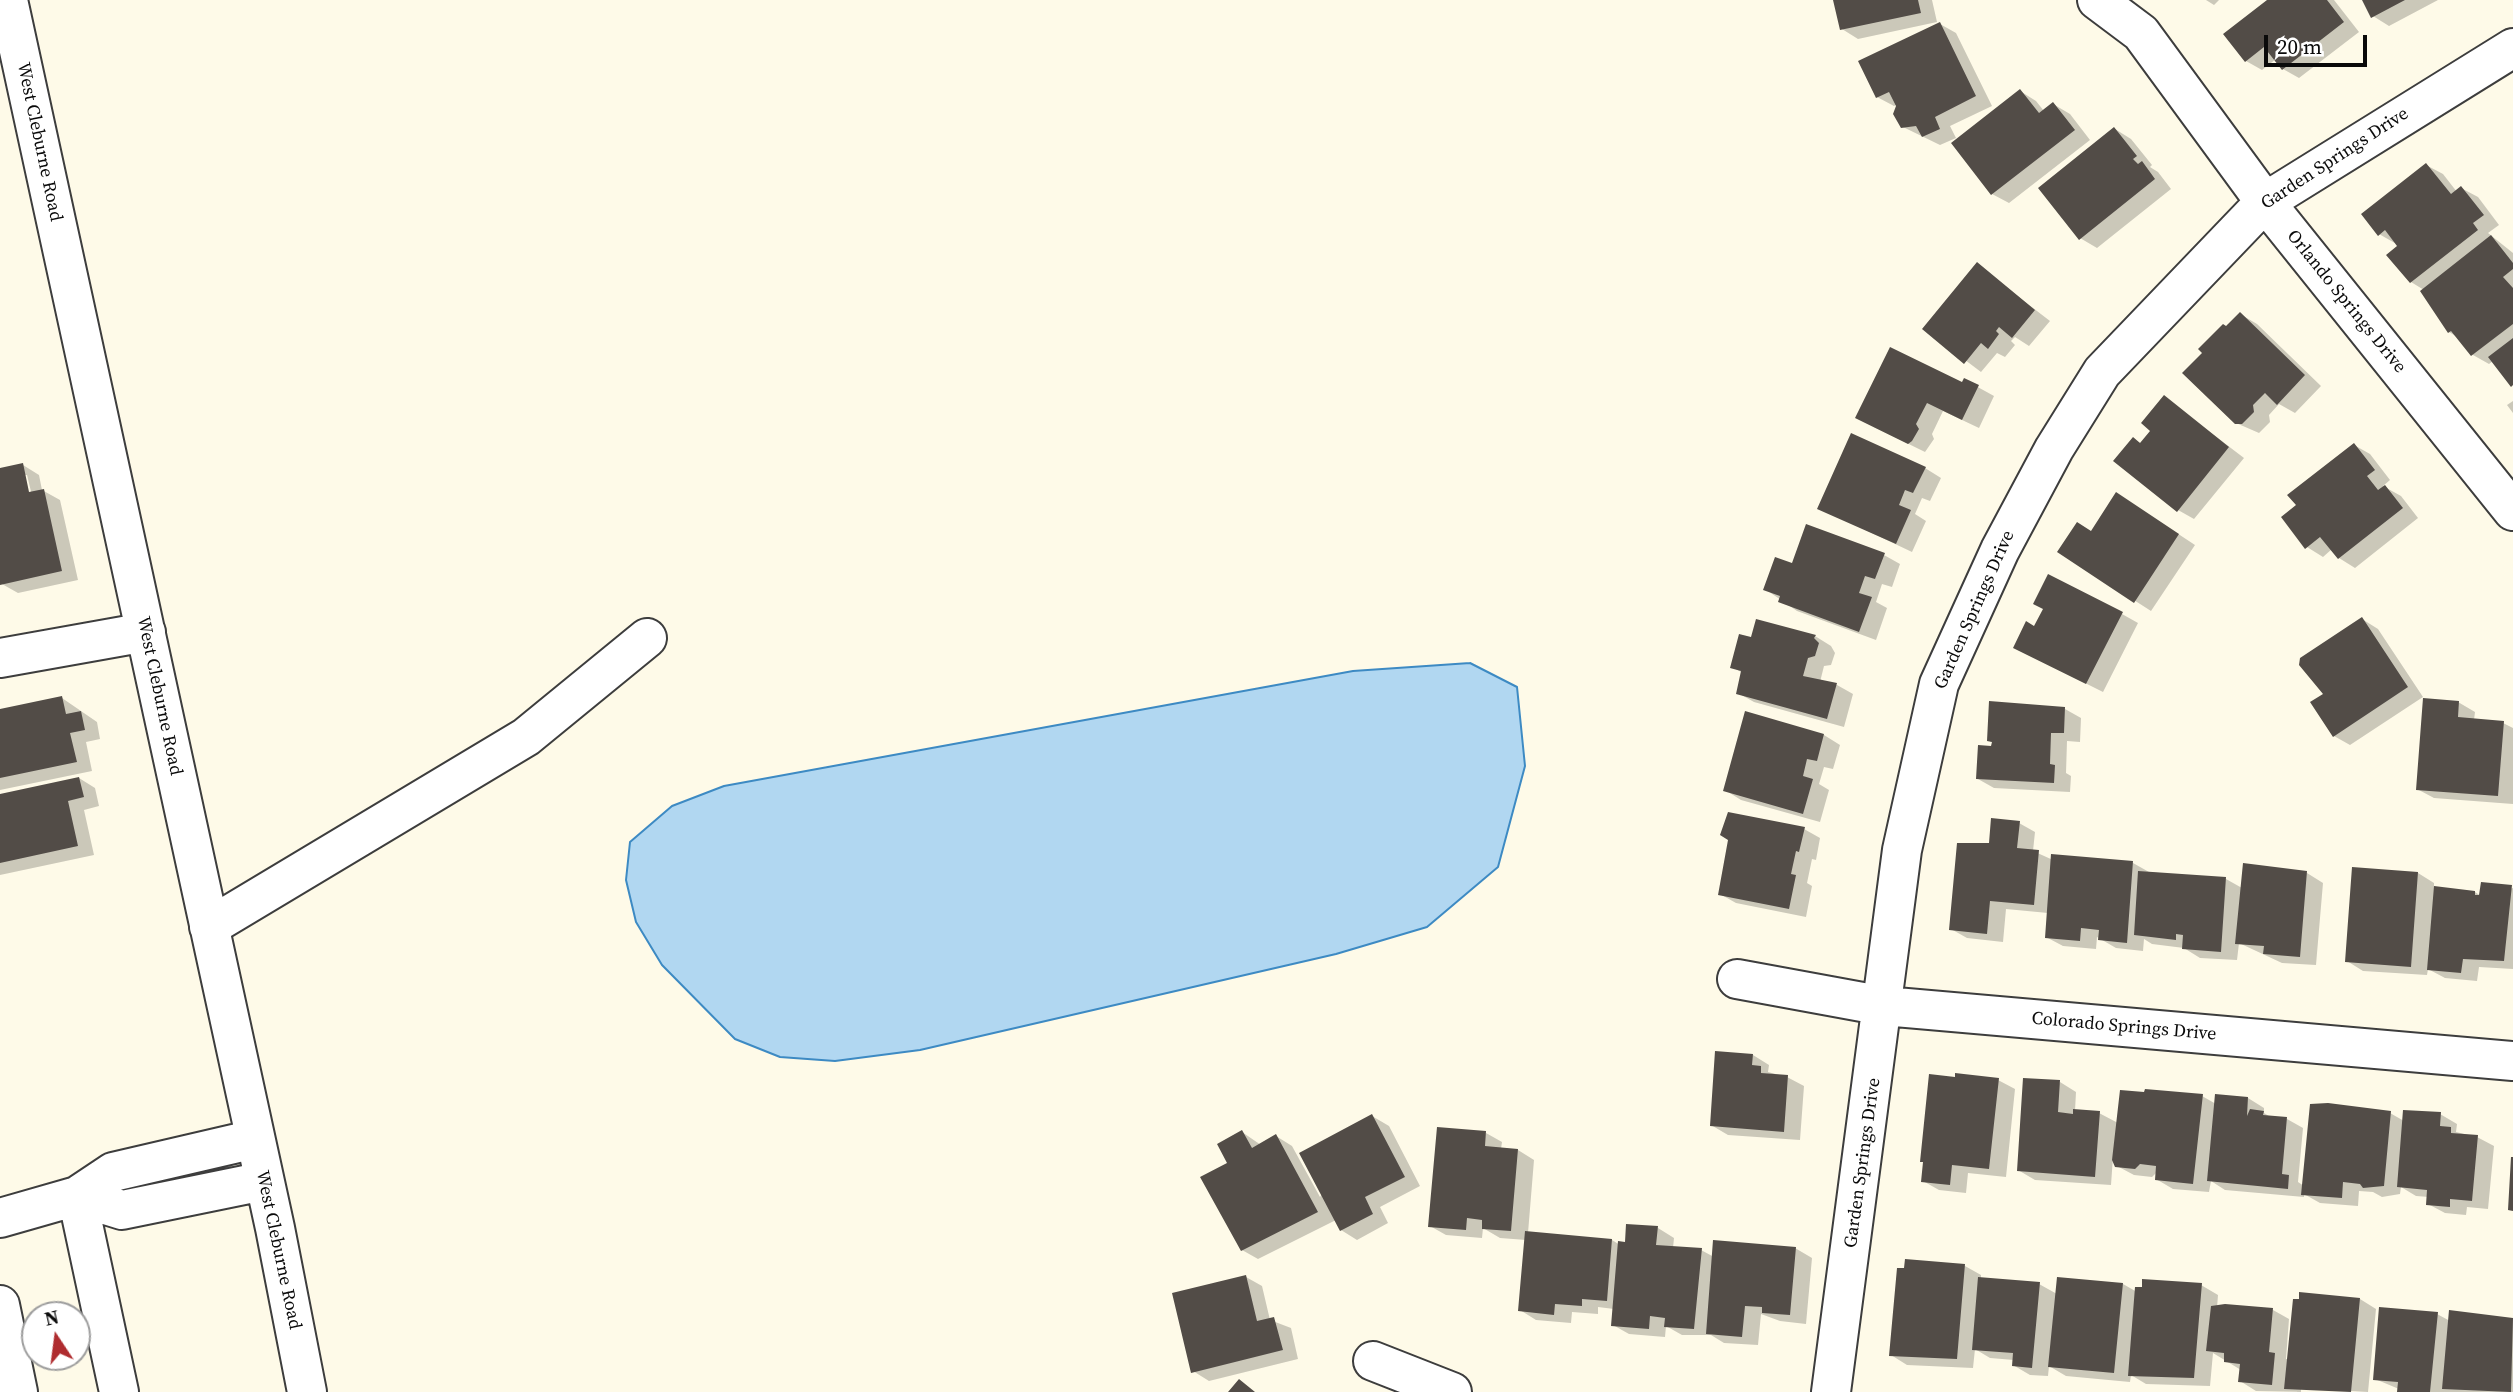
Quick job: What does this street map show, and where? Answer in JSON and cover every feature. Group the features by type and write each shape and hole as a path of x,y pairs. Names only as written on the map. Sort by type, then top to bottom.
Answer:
{"street":[{"name":"West Cleburne Road","path":"8,0 255,1139 307,1392"},
{"name":"Orlando Springs Drive","path":"2097,0 2141,33 2265,202 2513,511"},
{"name":"Garden Springs Drive","path":"1831,1392 1884,1006 1902,850 1938,684 2000,550 2054,450 2102,372 2265,202 2513,48"},
{"path":"0,658 146,632"},
{"path":"209,927 526,737 647,638"},
{"name":"Colorado Springs Drive","path":"1737,979 1884,1006 2513,1061"},
{"path":"0,1218 77,1196 113,1172 255,1139"},
{"path":"77,1196 122,1210 264,1181"},
{"path":"77,1196 119,1392"},
{"path":"0,1305 18,1392"},
{"path":"1373,1361 1452,1392"}],"water":[{"path":"1470,663 1517,687 1525,766 1498,867 1427,927 1336,954 920,1050 835,1061 780,1057 735,1039 662,965 636,922 626,880 630,842 672,806 724,786 1353,671"}],"building":[{"path":"1833,0 1918,0 1921,13 1840,30"},
{"path":"2267,0 2327,0 2344,22 2282,70 2264,47 2245,62 2223,34"},
{"path":"2362,0 2405,0 2371,18"},
{"path":"1940,22 1976,96 1935,117 1940,129 1922,137 1916,126 1901,128 1893,114 1896,106 1889,92 1876,98 1858,61"},
{"path":"2020,89 2039,113 2053,102 2075,130 1991,195 1951,143"},
{"path":"2114,127 2137,156 2133,159 2138,164 2142,161 2155,179 2079,240 2038,188"},
{"path":"2426,163 2451,194 2461,186 2484,215 2473,223 2478,230 2410,283 2386,255 2397,246 2385,230 2378,236 2361,214"},
{"path":"2491,235 2513,263 2513,269 2503,277 2513,288 2513,324 2471,356 2451,331 2448,333 2420,291"},
{"path":"1977,262 2035,310 2012,338 1999,327 1996,331 1999,334 1988,349 1981,343 1964,364 1922,329"},
{"path":"2240,312 2305,375 2277,405 2265,393 2253,405 2254,412 2242,424 2235,424 2182,373 2202,353 2198,349 2223,324 2226,326"},
{"path":"2513,338 2513,385 2511,387 2488,357"},
{"path":"1890,347 1962,382 1964,378 1979,385 1962,420 1927,403 1916,424 1919,429 1908,444 1855,418"},
{"path":"2164,395 2229,447 2177,512 2113,461 2133,437 2140,443 2150,431 2141,423"},
{"path":"1851,433 1926,467 1913,493 1905,490 1899,505 1911,510 1896,544 1817,509"},
{"path":"2354,443 2375,470 2367,476 2378,490 2385,485 2403,508 2338,559 2320,537 2305,549 2281,517 2296,505 2287,495"},
{"path":"23,463 29,492 44,489 62,571 0,585 0,468"},
{"path":"2116,492 2179,534 2134,603 2057,552 2077,522 2091,531"},
{"path":"1806,524 1885,553 1875,579 1865,576 1859,593 1872,597 1859,632 1778,602 1780,596 1763,590 1775,557 1792,563"},
{"path":"2048,574 2123,612 2086,684 2013,648 2026,621 2034,626 2043,609 2033,604"},
{"path":"2362,617 2408,687 2333,737 2310,702 2323,694 2299,665 2300,658"},
{"path":"1756,619 1816,635 1814,638 1819,643 1815,656 1808,658 1803,676 1837,683 1827,719 1736,694 1741,671 1730,668 1739,634 1751,637"},
{"path":"62,696 66,714 81,711 85,730 70,733 77,762 0,778 0,709"},
{"path":"2423,698 2459,701 2458,717 2504,721 2498,796 2416,790"},
{"path":"1989,701 2065,707 2064,733 2051,733 2050,764 2055,765 2054,783 1976,779 1978,745 1991,746 1992,742 1987,741"},
{"path":"1745,711 1824,734 1817,761 1807,759 1803,776 1813,779 1803,814 1723,791"},
{"path":"79,777 84,797 68,801 78,846 0,863 0,794"},
{"path":"1728,812 1805,827 1791,874 1796,875 1789,909 1718,895 1728,840 1720,835"},
{"path":"1991,818 2020,821 2017,848 2039,850 2034,905 1990,901 1987,934 1949,930 1957,843 1989,843"},
{"path":"2051,854 2133,861 2127,943 2098,940 2099,930 2081,928 2080,941 2045,938"},
{"path":"2243,863 2307,871 2300,957 2263,954 2264,946 2235,944"},
{"path":"2352,867 2418,872 2411,967 2345,962"},
{"path":"2138,871 2226,877 2221,952 2182,949 2183,935 2176,934 2176,940 2134,935"},
{"path":"2481,882 2512,885 2504,961 2463,959 2461,973 2427,970 2434,886 2475,891 2475,895 2479,895"},
{"path":"1715,1051 1753,1054 1752,1065 1761,1066 1761,1073 1788,1075 1784,1132 1710,1126"},
{"path":"1955,1073 1999,1078 1989,1169 1952,1165 1950,1185 1921,1182 1923,1162 1920,1162 1929,1074 1955,1077"},
{"path":"2023,1078 2060,1080 2058,1112 2073,1114 2073,1109 2100,1111 2095,1177 2017,1171"},
{"path":"2145,1089 2203,1094 2193,1184 2155,1180 2156,1166 2140,1164 2135,1169 2115,1167 2112,1160 2120,1090 2144,1092"},
{"path":"2215,1094 2248,1097 2247,1116 2250,1109 2264,1111 2263,1115 2287,1117 2282,1174 2289,1175 2288,1189 2207,1181"},
{"path":"2328,1103 2391,1111 2384,1186 2363,1188 2360,1184 2343,1182 2342,1198 2301,1195 2310,1104"},
{"path":"2403,1110 2441,1112 2440,1126 2451,1127 2451,1133 2478,1135 2472,1201 2450,1199 2450,1207 2426,1205 2427,1190 2397,1187"},
{"path":"1372,1114 1405,1177 1365,1197 1373,1214 1340,1231 1299,1153"},
{"path":"1437,1127 1486,1131 1485,1146 1518,1149 1511,1231 1482,1229 1482,1220 1467,1218 1466,1230 1428,1227"},
{"path":"1242,1130 1252,1148 1276,1134 1318,1212 1241,1251 1200,1177 1227,1163 1217,1144"},
{"path":"2513,1157 2513,1211 2508,1210"},
{"path":"1626,1224 1658,1226 1656,1245 1702,1248 1694,1329 1664,1327 1665,1318 1650,1316 1649,1329 1611,1326 1618,1241 1625,1242"},
{"path":"1525,1231 1612,1239 1607,1301 1582,1299 1582,1306 1555,1304 1554,1315 1518,1311"},
{"path":"1713,1240 1796,1247 1790,1315 1762,1313 1762,1307 1745,1306 1742,1337 1706,1334"},
{"path":"1905,1259 1965,1264 1957,1359 1889,1356 1897,1268 1904,1268"},
{"path":"1246,1275 1257,1321 1274,1317 1283,1350 1191,1373 1172,1293"},
{"path":"1978,1277 2040,1282 2032,1368 2012,1366 2013,1353 1972,1350"},
{"path":"2057,1277 2123,1283 2114,1373 2048,1367"},
{"path":"2142,1279 2202,1283 2194,1378 2128,1376 2135,1287 2142,1287"},
{"path":"2299,1292 2360,1298 2351,1392 2284,1389 2293,1299 2299,1299"},
{"path":"2225,1304 2273,1308 2269,1352 2275,1353 2272,1385 2238,1382 2240,1364 2224,1362 2224,1353 2206,1351 2211,1306"},
{"path":"2379,1307 2438,1312 2430,1392 2397,1392 2398,1382 2373,1380"},
{"path":"2449,1310 2513,1318 2511,1392 2442,1389"},
{"path":"1239,1379 1255,1392 1228,1392"}]}
